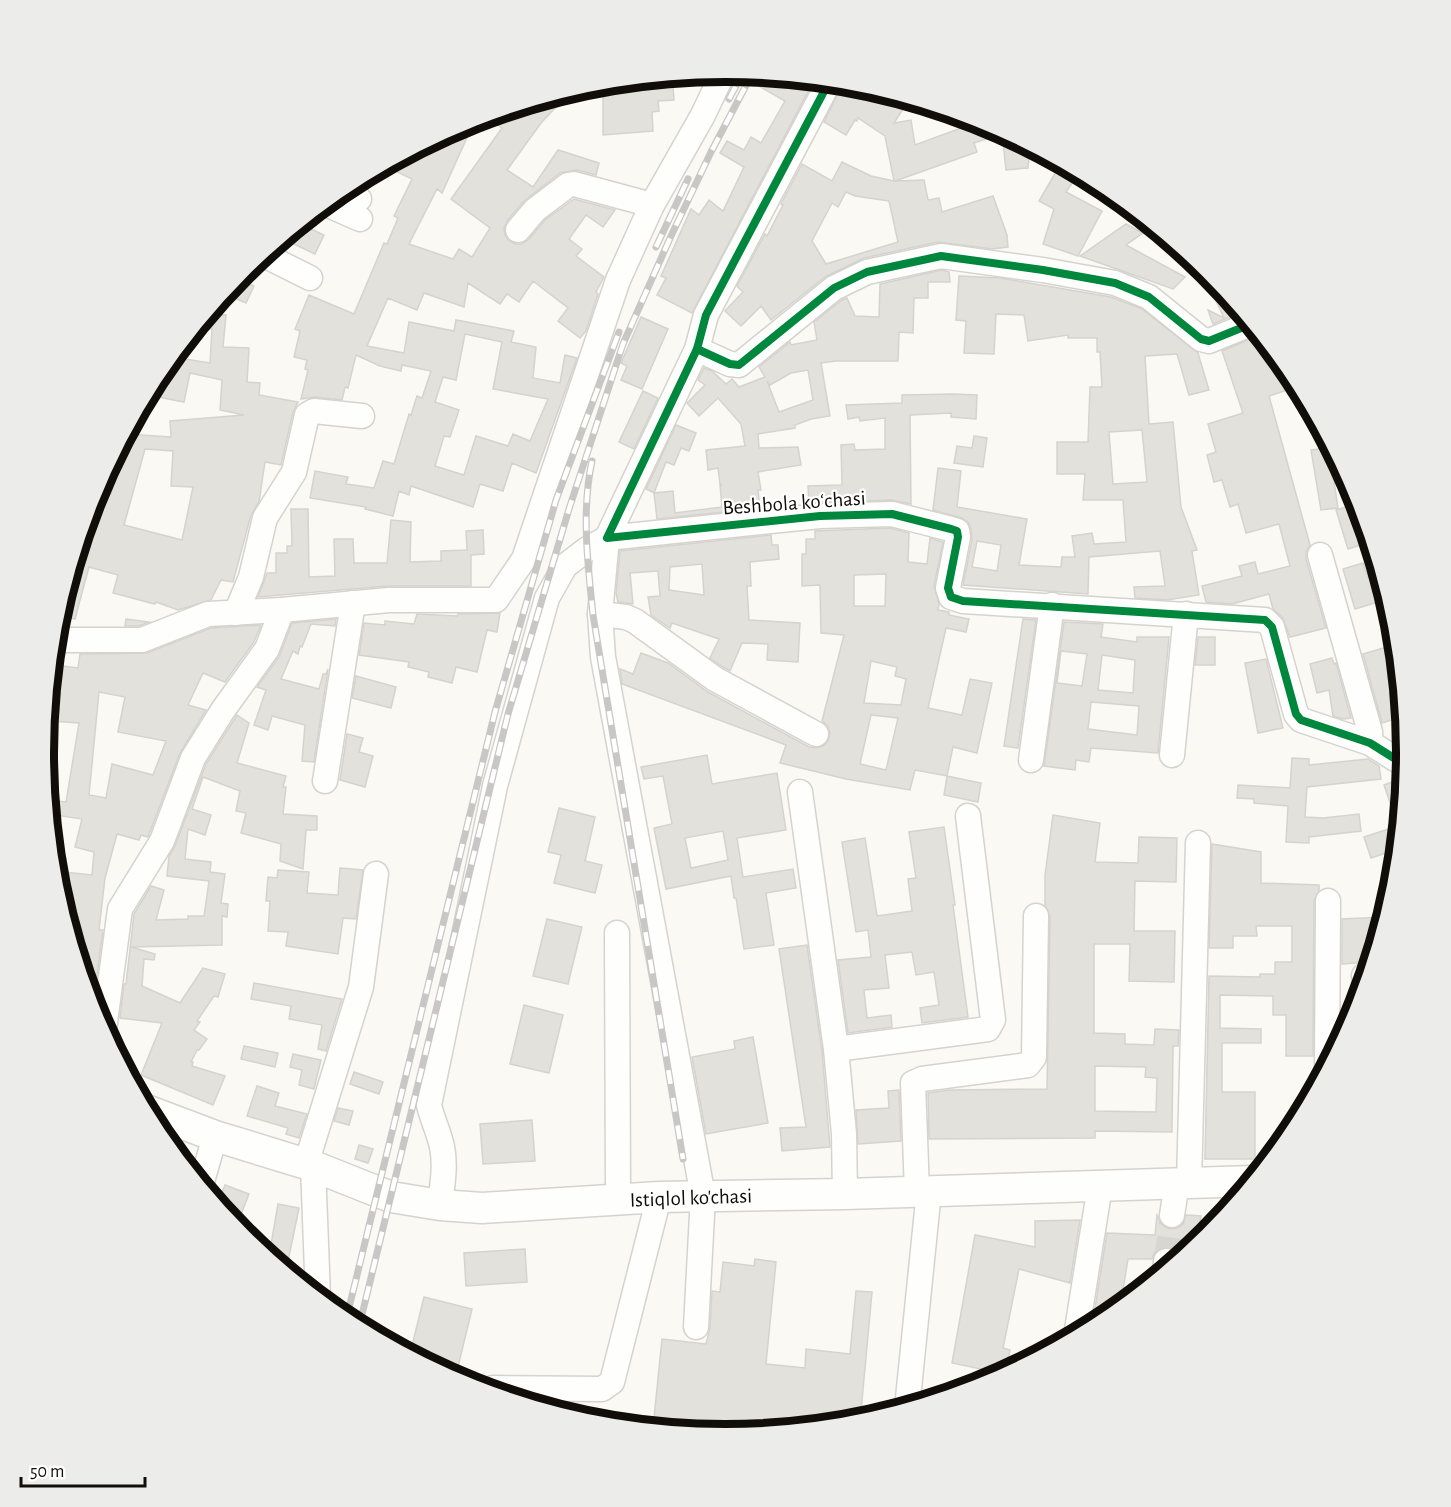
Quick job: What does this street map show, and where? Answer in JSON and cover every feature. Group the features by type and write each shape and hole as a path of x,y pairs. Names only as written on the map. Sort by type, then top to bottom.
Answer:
{"main road":[{"name":"Istiqlol ko'chasi","path":"160,1115 215,1136 310,1165 391,1197 440,1205 482,1208 659,1197 923,1192 1242,1181"}],"street":[{"path":"64,640 142,640 208,614 389,600 496,600 524,559 618,280 652,205 703,115 717,82"},
{"path":"696,1327 703,1196 608,681 600,614 607,538 697,349 706,315 825,90"},
{"path":"518,230 535,210 568,185 585,185 652,205"},
{"path":"697,349 730,364 739,365 834,288 867,272 941,256 1043,270 1115,283 1149,297 1201,339 1209,341 1243,327"},
{"path":"272,259 310,278"},
{"path":"236,612 251,577 265,518 294,472 307,415 314,411 362,416"},
{"name":"Beshbola koʻchasi","path":"607,538 820,516 892,514 957,531 958,537 948,588 951,597 963,601 1266,620 1272,627 1296,714 1301,720 1370,743 1397,760"},
{"path":"440,1205 444,1162 442,1145 429,1105 495,786 547,598 565,566 607,538"},
{"path":"1320,555 1370,732 1370,743"},
{"path":"325,782 353,603"},
{"path":"1031,760 1052,605"},
{"path":"106,1013 120,909 162,841 192,758 267,649 282,610"},
{"path":"600,614 626,617 635,621 715,679 816,734"},
{"path":"1172,755 1186,614"},
{"path":"800,792 836,1049 844,1134 845,1194"},
{"path":"836,1049 988,1029 993,1020 968,816"},
{"path":"1172,1215 1183,1183 1198,843"},
{"path":"317,1286 310,1165 361,987 376,874"},
{"path":"1327,1052 1328,901"},
{"path":"908,1399 923,1192 914,1083 922,1079 1028,1065 1034,1057 1035,916"},
{"path":"616,933 618,1200"},
{"path":"204,1175 215,1136"},
{"path":"1078,1325 1100,1186"},
{"path":"508,1388 602,1389 612,1382 659,1197"}],"building":[{"path":"753,83 810,88 692,313 657,295 666,278 661,276 691,209 699,215 709,200 723,211 744,167 720,153 727,141 744,150 751,137 761,143 785,101"},
{"path":"669,84 673,87 674,100 658,101 659,111 652,112 653,131 603,135 603,94"},
{"path":"839,92 905,107 894,123 911,120 915,145 965,127 988,136 989,138 974,143 977,152 895,181 924,180 928,200 939,198 942,212 993,196 1007,235 1008,247 992,249 938,242 864,258 825,277 771,320 761,306 741,326 725,311 743,292 737,286 765,234 767,236 802,164 832,181 842,162 871,176 894,181 885,136 858,118 846,135 824,122","holes":["846,192 855,196 889,201 898,242 826,264 812,241 832,203 838,207"]},
{"path":"560,103 541,123 507,170 533,187 558,150 599,163 596,175 577,170 560,173 524,201 504,228 508,240 515,244 522,244 545,220 574,199 615,210 603,227 586,215 569,239 582,249 576,256 604,277 596,292 598,294 586,331 580,338 558,321 568,308 533,281 519,302 507,294 500,304 468,283 464,307 424,293 417,310 388,298 367,346 404,353 409,322 454,331 456,320 514,331 511,342 536,347 533,378 560,383 565,355 577,358 536,473 512,463 503,491 480,484 473,507 411,486 409,495 399,491 393,516 365,509 366,507 310,498 315,471 348,477 346,484 374,488 383,461 394,464 409,414 411,415 417,396 422,398 431,371 402,365 401,371 380,366 356,355 348,388 345,387 342,400 315,397 301,399 308,370 305,369 307,360 294,357 300,331 295,329 309,295 354,314 384,243 387,244 398,218 394,216 412,179 394,170 469,133 442,193 437,189 409,244 453,259 459,249 472,257 490,228 451,199 502,128 495,123","holes":["465,334 502,342 493,389 548,399 530,441 513,434 508,446 476,436 464,475 435,466 444,436 450,437 459,410 435,402 443,377 456,380"]},
{"path":"1003,142 1029,155 1028,168 1006,170"},
{"path":"1057,170 1074,180 1066,192 1102,211 1078,256 1043,244 1054,209 1039,201"},
{"path":"1126,224 1143,233 1126,245 1185,277 1173,289 1080,256"},
{"path":"309,228 324,235 315,254 291,243"},
{"path":"942,270 949,272 950,282 928,282 928,298 914,298 913,333 899,332 898,361 821,363 830,416 811,419 795,425 795,428 758,434 759,448 798,447 801,465 758,472 761,490 758,490 760,508 657,519 654,493 673,491 675,513 722,507 720,485 722,485 718,468 708,470 706,450 745,446 741,424 718,398 699,416 687,403 705,385 698,380 704,368 712,371 726,384 732,379 739,387 765,377 759,367 790,342 791,345 817,340 814,322 842,300 847,298 855,316 879,317 880,284","holes":["808,370 813,400 779,412 767,381 770,385 791,373"]},
{"path":"959,276 1000,278 1111,297 1142,309 1198,353 1209,390 1189,395 1177,354 1145,356 1149,424 1173,422 1181,507 1197,550 1192,551 1199,595 1167,600 1135,598 1134,587 1165,586 1160,551 1089,557 1088,594 963,585 972,540 971,529 968,522 962,518 933,510 938,468 961,471 957,507 1027,519 1019,565 1061,567 1062,557 1075,557 1072,536 1092,533 1094,544 1126,542 1123,500 1083,500 1085,474 1057,474 1057,442 1088,442 1090,387 1102,387 1097,338 1068,338 1068,335 1028,341 1024,315 996,314 994,354 964,353 966,321 956,320","holes":["1142,430 1147,482 1113,484 1109,432","977,541 1001,545 997,571 972,567"]},
{"path":"247,283 254,286 246,303 234,298"},
{"path":"1212,291 1234,315 1213,324 1208,310 1224,318"},
{"path":"218,315 226,315 223,347 249,348 247,382 260,383 259,395 298,402 293,412 281,465 265,462 259,502 251,515 233,582 221,580 211,600 178,610 156,602 155,604 113,593 118,575 89,567 75,619 68,617 77,580 105,497 107,493 111,494 118,467 135,435 171,437 170,421 244,415 220,410 222,380 190,373 184,402 157,397 183,359 210,363 212,329 206,329","holes":["145,449 173,451 171,486 193,487 182,540 124,525"]},
{"path":"641,317 668,329 642,389 621,380 627,366 621,363"},
{"path":"1252,338 1290,389 1269,396 1310,545 1306,552 1306,559 1326,628 1290,637 1282,617 1273,609 1269,594 1232,604 1206,602 1202,586 1242,576 1239,566 1255,562 1258,574 1290,566 1279,524 1246,533 1238,504 1230,507 1222,480 1214,482 1207,455 1216,452 1208,424 1243,413 1222,351"},
{"path":"643,391 658,398 634,449 619,442"},
{"path":"902,395 977,395 976,419 951,417 951,413 910,415 911,504 892,500 809,503 808,486 842,485 841,445 854,444 855,450 885,449 885,418 860,421 859,417 848,419 846,405 902,403"},
{"path":"676,425 696,433 689,451 681,448 674,465 666,462 654,493 646,489"},
{"path":"974,436 987,438 983,467 954,463 957,446 972,448"},
{"path":"1323,449 1328,457 1332,465 1338,508 1321,510 1311,450"},
{"path":"1349,506 1363,544 1348,549 1336,510"},
{"path":"291,509 308,509 309,577 335,576 334,539 353,539 354,563 387,563 391,520 411,522 410,562 441,561 441,551 467,550 466,531 483,530 484,554 471,555 471,586 388,586 258,597 267,573 276,573 276,553 287,553 287,546 292,546"},
{"path":"890,528 909,533 908,562 927,564 930,538 943,542 934,586 939,604 938,610 969,619 966,632 946,628 928,708 962,715 970,679 992,683 977,753 953,747 947,776 915,770 910,790 846,779 780,763 786,745 622,684 620,669 633,674 641,653 668,663 708,692 809,747 823,746 828,741 830,733 828,726 822,721 844,635 821,633 820,585 802,586 802,554 806,554 806,539 815,539 815,531","holes":["886,574 885,606 854,606 854,575","871,661 897,667 895,676 906,679 901,705 864,703","871,715 898,718 886,770 860,764"]},
{"path":"771,535 772,545 778,545 779,559 750,562 751,586 747,586 749,620 800,623 798,662 767,660 768,644 742,643 730,671 723,667 710,658 719,639 672,623 670,628 651,615 648,597 660,596 658,571 630,573 633,604 618,602 616,593 620,551","holes":["702,564 704,595 669,590 670,567"]},
{"path":"1363,563 1368,577 1373,576 1379,602 1355,609 1343,569"},
{"path":"500,613 497,632 487,630 477,672 456,667 452,683 428,677 429,672 408,667 409,662 359,655 364,623 385,625 385,621 414,624 417,614 457,616 458,614"},
{"path":"126,619 149,622 139,626 125,626"},
{"path":"336,619 335,626 311,624 302,647 300,646 298,654 293,651 281,679 319,689 323,674 326,674 328,669 314,762 302,761 305,725 272,716 268,730 254,725 266,690 257,687 279,657 292,623"},
{"path":"1023,619 1036,620 1018,748 1004,746"},
{"path":"1064,622 1103,624 1101,637 1137,642 1137,637 1169,637 1158,753 1091,748 1089,762 1076,760 1075,770 1044,766","holes":["1061,651 1087,654 1082,686 1057,683","1102,655 1135,660 1133,693 1098,690","1091,702 1139,706 1137,735 1088,729"]},
{"path":"261,625 254,642 225,682 203,673 188,705 206,710 180,753 148,837 141,835 139,840 117,834 105,878 99,930 103,930 96,985 77,927 65,872 92,875 94,852 75,847 82,819 57,815 57,811 58,801 66,802 79,723 55,721 60,666 78,668 80,654 147,653 211,628","holes":["99,692 125,697 118,732 166,741 153,775 112,764 106,798 89,795"]},
{"path":"1198,637 1215,637 1215,665 1195,665"},
{"path":"1388,647 1396,718 1382,723 1363,654"},
{"path":"1332,658 1334,664 1336,663 1351,718 1343,719 1333,716 1329,690 1317,693 1310,664"},
{"path":"1266,659 1283,728 1258,733 1245,663"},
{"path":"356,676 396,687 391,708 352,698"},
{"path":"237,715 249,723 237,763 286,776 283,787 286,787 283,814 317,816 317,830 306,830 303,869 280,861 281,844 241,833 246,813 236,811 240,791 203,777 192,809 211,815 205,835 188,829 185,859 211,862 210,872 225,874 221,903 228,904 227,917 222,916 222,945 131,947 155,954 154,960 144,959 142,986 180,1003 203,968 225,974 218,997 214,996 197,1021 200,1022 194,1030 207,1039 197,1050 191,1062 193,1062 192,1066 225,1076 213,1105 141,1075 162,1023 120,1018 134,914 151,886 164,890 156,920 204,916 209,881 167,876 169,856 175,846 206,764"},
{"path":"347,734 363,738 359,752 373,756 365,787 340,780"},
{"path":"707,755 712,784 777,773 786,830 737,838 743,877 793,869 796,888 766,893 774,945 744,949 731,876 666,889 654,828 672,824 663,776 644,779 641,767","holes":["723,831 728,860 691,868 685,838"]},
{"path":"1292,758 1309,759 1309,765 1368,759 1379,766 1381,779 1307,787 1305,817 1323,818 1359,814 1361,831 1309,837 1309,843 1286,842 1288,806 1254,803 1254,799 1237,798 1238,785 1290,788"},
{"path":"947,776 981,783 978,802 944,795"},
{"path":"1396,780 1394,814 1384,785"},
{"path":"559,808 595,817 585,861 602,865 595,893 554,883 561,855 548,852"},
{"path":"1053,815 1100,823 1095,862 1138,863 1139,837 1177,838 1176,882 1135,881 1134,931 1175,931 1174,982 1129,981 1130,944 1094,944 1094,1033 1125,1034 1125,1044 1154,1045 1155,1029 1179,1030 1178,1046 1173,1046 1172,1132 1095,1131 1095,1138 929,1139 928,1093 949,1090 1047,1089 1050,916 1045,906 1045,875","holes":["1095,1066 1146,1067 1145,1077 1157,1078 1156,1112 1095,1111"]},
{"path":"944,827 968,1017 922,1023 920,1008 939,1005 934,972 916,975 912,952 885,955 889,988 864,990 867,1018 891,1015 892,1027 848,1033 838,960 871,957 868,930 856,932 842,842 865,838 877,916 912,911 908,879 916,878 909,832"},
{"path":"1393,828 1389,852 1371,858 1364,837"},
{"path":"1212,844 1261,852 1261,883 1319,885 1314,901 1313,1056 1286,1056 1286,1015 1273,1015 1273,996 1220,995 1220,1028 1261,1029 1261,1043 1222,1043 1222,1092 1255,1092 1255,1159 1205,1159 1209,976 1260,977 1260,974 1275,974 1275,962 1292,962 1292,926 1256,926 1257,936 1233,936 1233,948 1209,948"},
{"path":"340,868 363,870 356,919 343,918 338,954 286,946 288,932 268,931 270,901 266,901 268,877 277,878 278,870 309,872 307,893 338,895"},
{"path":"1376,917 1363,963 1342,964 1342,919"},
{"path":"547,919 582,927 568,984 533,976"},
{"path":"807,945 822,1051 830,1147 782,1151 780,1128 806,1127 779,949"},
{"path":"254,983 342,999 326,1051 318,1049 322,1025 289,1019 291,1006 251,999"},
{"path":"524,1005 563,1015 549,1073 510,1064"},
{"path":"753,1037 768,1123 706,1134 692,1057 735,1049 734,1041"},
{"path":"244,1046 278,1053 275,1067 241,1059"},
{"path":"293,1054 321,1060 314,1089 299,1085 302,1070 290,1067"},
{"path":"354,1072 383,1082 379,1094 350,1084"},
{"path":"257,1086 279,1093 275,1106 307,1114 299,1138 286,1134 288,1128 247,1116"},
{"path":"899,1090 901,1141 858,1144 856,1110 889,1108 888,1091"},
{"path":"338,1108 353,1111 349,1125 334,1121"},
{"path":"532,1120 535,1161 483,1164 480,1124"},
{"path":"359,1145 373,1149 368,1163 355,1159"},
{"path":"225,1185 249,1194 240,1216 221,1196"},
{"path":"278,1204 299,1208 288,1262 271,1246"},
{"path":"1157,1215 1163,1226 1170,1229 1183,1224 1186,1215 1201,1216 1198,1230 1176,1251 1167,1247 1160,1248 1154,1253 1152,1259 1128,1259 1122,1295 1094,1315 1107,1233 1155,1235"},
{"path":"1080,1220 1070,1283 1019,1269 1003,1348 1010,1350 1007,1363 989,1371 952,1363 975,1235 1035,1247 1035,1221"},
{"path":"525,1249 527,1282 466,1286 464,1253"},
{"path":"755,1259 776,1262 766,1364 805,1368 806,1349 850,1354 856,1291 872,1292 861,1411 769,1424 682,1424 654,1421 662,1339 706,1344 710,1328 712,1291 720,1292 723,1262 754,1266"},
{"path":"424,1297 472,1309 457,1369 412,1347"}],"tunnel":[{"path":"1166,1259 1172,1215"}],"railway":[{"path":"729,99 738,82"},
{"path":"361,1318 508,714 569,509 623,344 711,152 748,83"},
{"path":"656,247 688,179"},
{"path":"349,1309 495,712 556,500 619,332"},
{"path":"592,461 586,519 593,615 683,1159"}],"cycle path":[{"path":"825,90 706,315 697,349 607,538 820,516 892,514 951,529 957,531 958,537 948,588 951,597 963,601 1265,620 1272,627 1296,714 1301,720 1370,743 1397,760"},
{"path":"697,349 730,364 739,365 834,288 867,272 941,256 1043,270 1115,283 1149,297 1201,339 1209,341 1243,327"}]}
